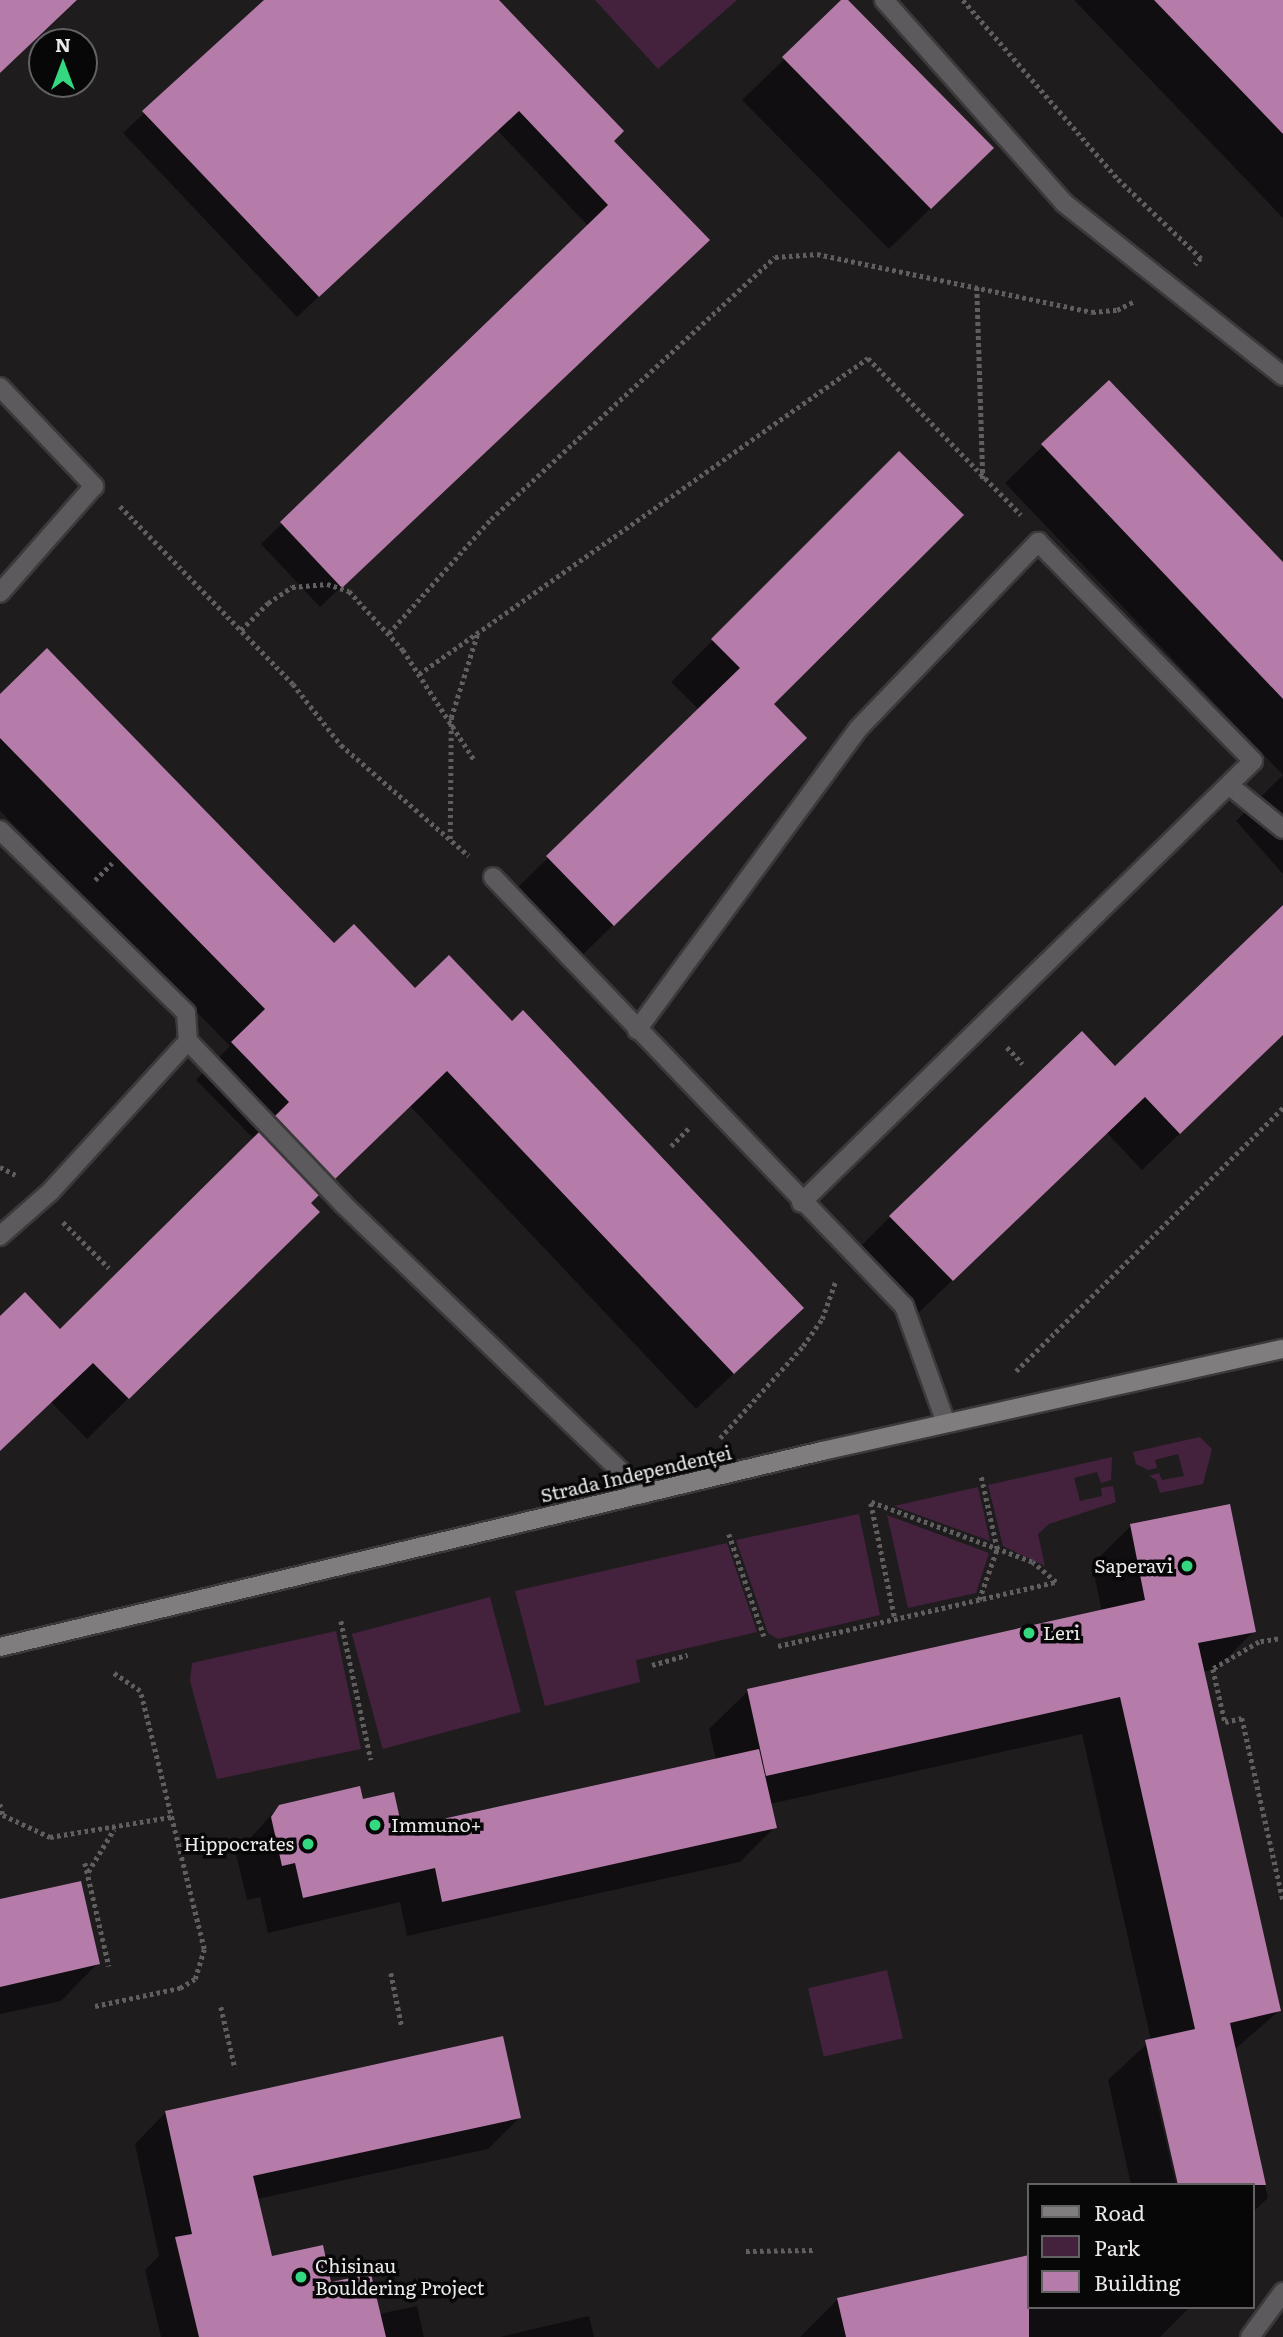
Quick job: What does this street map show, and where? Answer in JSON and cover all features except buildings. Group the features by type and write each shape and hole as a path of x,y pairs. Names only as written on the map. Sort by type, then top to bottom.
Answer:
{"main road":[{"name":"Strada Independenței","path":"0,1647 946,1423 1283,1349"}],"lane":[{"path":"884,0 1064,203 1283,376"},
{"path":"0,387 94,486 0,593"},
{"path":"637,1030 858,729 1038,542 1253,761 801,1203"},
{"path":"1230,786 1283,829"},
{"path":"0,830 186,1013 188,1041 343,1204 644,1494"},
{"path":"493,877 801,1203 904,1306 946,1423"},
{"path":"0,1236 41,1200 188,1041"},
{"path":"1251,2337 1283,2292"}],"path":[{"path":"389,633 491,519 775,257 817,254 1105,313 1171,290 1201,258 1118,179 963,0"},
{"path":"977,287 983,479"},
{"path":"419,674 868,358 983,479 1024,518 1038,542"},
{"path":"94,486 131,514 242,630 293,684 341,745 493,877"},
{"path":"242,630 268,603 307,583 349,591 389,633 451,718 475,761"},
{"path":"450,840 451,718 478,633"},
{"path":"1016,1371 1283,1108"},
{"path":"41,1200 109,1268"},
{"path":"720,1438 803,1346 822,1319 847,1248"},
{"path":"979,1600 997,1549 981,1477"},
{"path":"778,1646 979,1600 1056,1581 1032,1562 871,1502 895,1619"},
{"path":"729,1534 764,1636"},
{"path":"341,1621 371,1760"},
{"path":"1278,1639 1259,1643 1213,1669 1225,1722 1242,1718 1283,1900"},
{"path":"652,1665 688,1655"},
{"path":"95,2006 180,1987 195,1979 204,1950 140,1691 113,1673"},
{"path":"0,1804 3,1815 50,1838 171,1817"},
{"path":"88,1872 114,1828"},
{"path":"85,1863 109,1966"},
{"path":"391,1973 402,2027"},
{"path":"221,2007 235,2068"},
{"path":"746,2251 814,2249"}],"green space":[{"path":"595,0 737,0 658,69"},
{"path":"1200,1437 1212,1449 1203,1484 1160,1493 1156,1480 1149,1476 1159,1473 1162,1480 1184,1476 1178,1454 1155,1460 1157,1468 1148,1470 1136,1464 1133,1452"},
{"path":"1112,1457 1111,1480 1101,1483 1097,1472 1074,1478 1080,1501 1102,1496 1101,1488 1113,1486 1116,1502 1049,1524 1038,1534 1045,1566 1003,1546 988,1485"},
{"path":"978,1487 990,1541 894,1506"},
{"path":"859,1514 880,1615 778,1639 768,1633 736,1540"},
{"path":"887,1515 989,1553 976,1593 908,1608"},
{"path":"727,1543 757,1632 636,1660 640,1682 545,1706 515,1591"},
{"path":"490,1597 521,1712 383,1749 352,1634"},
{"path":"336,1631 361,1749 217,1779 190,1681 192,1663"},
{"path":"887,1970 903,2038 824,2056 808,1988"}],"place":[{"name":"Saperavi","path":"1187,1566"},
{"name":"Leri","path":"1029,1633"},
{"name":"Immuno+","path":"375,1825"},
{"name":"Hippocrates","path":"308,1844"},
{"name":"Chisinau Bouldering Project","path":"301,2277"}]}
